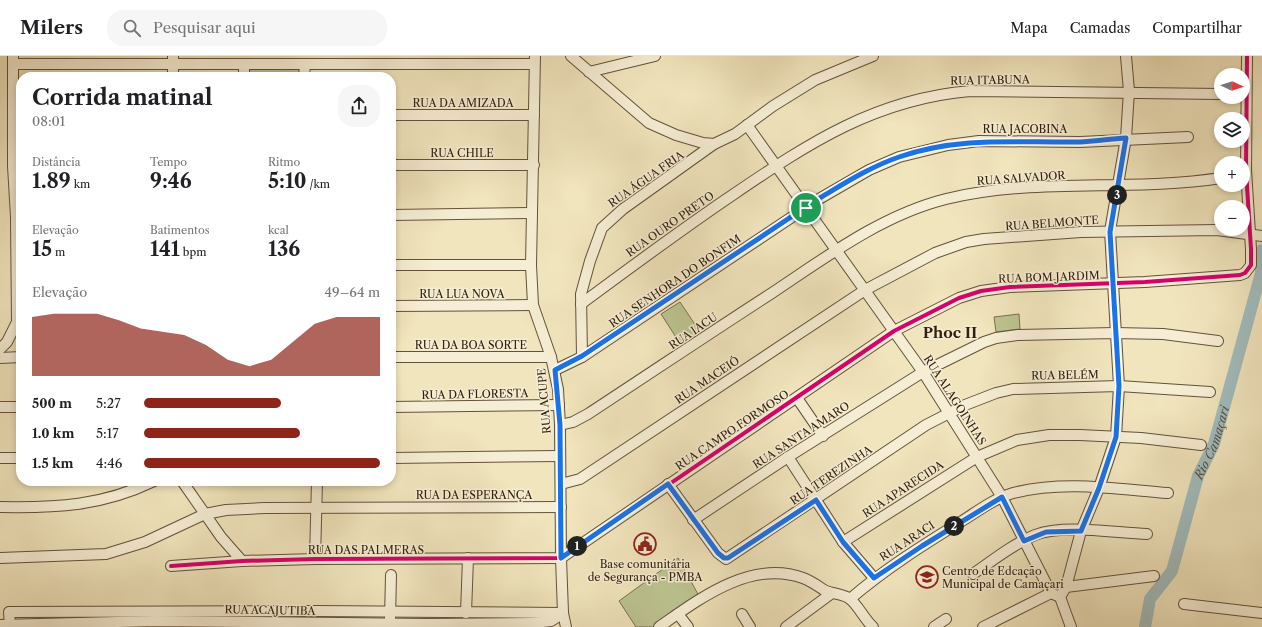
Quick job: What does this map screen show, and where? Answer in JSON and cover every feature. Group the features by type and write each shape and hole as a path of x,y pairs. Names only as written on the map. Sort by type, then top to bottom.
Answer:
{"street":[{"path":"571,56 649,123 676,135 703,143 714,144"},
{"path":"589,72 655,56"},
{"name":"RUA ÁGUA FRIA","path":"582,356 581,304 584,282 594,247 602,228 607,221 714,144 747,125 772,106 816,80 873,56"},
{"path":"1066,587 1081,531 1099,488 1116,437 1119,386 1110,232 1126,138 1129,91 1126,56"},
{"name":"RUA BOM JARDIM","path":"1246,68 1247,56"},
{"path":"16,101 13,60 173,60 244,64 298,62 535,60"},
{"path":"173,60 173,72"},
{"name":"RUA ACUPE","path":"535,60 531,265 533,305 555,370 559,405 561,558 563,613 566,627"},
{"path":"298,62 302,72"},
{"path":"244,64 244,72"},
{"name":"RUA ITABUNA","path":"776,166 812,143 850,124 904,103 937,94 988,91 1129,91 1214,94"},
{"name":"RUA BOM JARDIM","path":"1245,104 1245,156"},
{"name":"RUA DA AMIZADA","path":"396,115 534,115"},
{"name":"RUA ALAGOINHAS","path":"747,125 923,372 949,412 1002,497 1024,541 1056,595 1071,627"},
{"name":"RUA JACOBINA","path":"806,208 869,170 899,157 928,149 978,141 1080,142 1126,138 1188,136"},
{"name":"RUA CHILE","path":"396,165 534,165"},
{"name":"RUA OURO PRETO","path":"581,304 681,230 776,166"},
{"name":"RUA SALVADOR","path":"836,250 901,214 946,199 1001,190 1186,183 1214,179"},
{"name":"RUA BOM JARDIM","path":"894,331 949,302 981,291 1021,286 1112,284 1212,279 1240,275 1245,273 1251,265 1257,235 1248,192"},
{"name":"RUA SENHORA DO BONFIM","path":"555,370 582,356 806,208"},
{"path":"396,215 532,213"},
{"name":"RUA BELMONTE","path":"865,290 935,253 966,242 984,239 1033,235 1110,232 1217,230 1257,235"},
{"name":"RUA IACU","path":"560,425 573,422 588,414 836,250"},
{"path":"396,265 531,265"},
{"name":"RUA MACEIÓ","path":"561,484 580,479 865,290"},
{"name":"RUA LUA NOVA","path":"396,306 533,305"},
{"path":"0,349 7,342 16,327"},
{"name":"RUA CAMPO FORMOSO","path":"561,558 894,331"},
{"name":"RUA SANTA AMARO","path":"694,520 788,457 923,372 984,342 996,338 1029,334 1115,333 1163,334 1218,341"},
{"path":"0,358 16,357"},
{"name":"RUA DA BOA SORTE","path":"396,357 551,357"},
{"name":"RUA BELÉM","path":"949,412 996,392 1013,389 1119,386 1210,392"},
{"path":"797,398 823,436"},
{"name":"RUA DA FLORESTA","path":"396,407 559,405"},
{"path":"0,408 16,407"},
{"name":"RUA TEREZINHA","path":"694,520 720,556 727,558 816,500 926,425 949,412"},
{"name":"RUA APARECIDA","path":"843,542 977,456 1017,440 1033,436 1049,435 1116,437 1201,445"},
{"path":"396,458 560,456"},
{"path":"788,457 843,542 874,578"},
{"path":"0,458 16,458"},
{"path":"668,484 694,520"},
{"path":"0,507 40,507 92,503 126,494 143,486"},
{"path":"185,486 221,537 242,561"},
{"path":"315,559 317,486"},
{"name":"RUA ARACI","path":"850,598 874,578 922,546 1002,497 1050,487 1078,486 1168,493"},
{"name":"RUA DA ESPERANÇA","path":"0,558 106,554 145,542 205,514 244,508 560,507"},
{"path":"973,574 1024,541 1046,532 1081,531 1147,534"},
{"path":"466,613 468,558"},
{"name":"RUA DAS PALMERAS","path":"171,566 242,561 315,559 561,558"},
{"path":"659,627 717,590 755,575 783,574 800,577 832,594 850,598 868,626"},
{"path":"390,623 391,575"},
{"path":"983,627 1056,595 1066,587 1154,576"},
{"path":"786,627 832,594"},
{"path":"1184,604 1262,613"},
{"path":"151,616 284,611 390,613 563,613"},
{"path":"270,624 271,619 284,611"},
{"path":"4,626 4,612 130,616"},
{"name":"RUA ACAJUTIBA","path":"4,626 116,624 130,616 151,616 196,624 376,625 390,623 427,626 536,625 551,621 563,613"},
{"path":"678,614 688,627"},
{"path":"742,614 750,627"},
{"path":"934,627 946,619"}],"green space":[{"path":"301,68 301,72 249,72 249,69"},
{"path":"680,302 700,332 681,345 661,314"},
{"path":"1019,314 1020,329 996,332 994,317"},
{"path":"678,558 699,596 653,627 636,627 619,601"}],"waterway":[{"name":"Rio Camaçari","path":"1145,627 1150,599 1172,571 1198,476 1214,444 1261,273 1262,250"}],"cycle path":[{"path":"171,566 242,561 315,559 561,558 894,331 959,298 981,291 1010,287 1145,282 1240,275 1245,273 1251,265 1246,170 1247,56"}],"place":[{"name":"Base comunitária de Segurança - PMBA","path":"645,544"},
{"name":"Centro de Edcação Municipal de Camaçari","path":"927,577"}],"district":[{"name":"Phoc II","path":"950,332"}],"route":[{"path":"1126,138 1122,169 1110,232 1119,386 1116,437 1099,488 1081,531 1062,530 1046,532 1035,535 1024,541 1002,497 922,546 874,578 843,542 830,524 816,500 728,558 722,558 668,484 561,558 560,425 558,389 555,370 582,356 806,208 818,199 869,170 899,157 928,149 978,141 1080,142 1126,138"}]}
